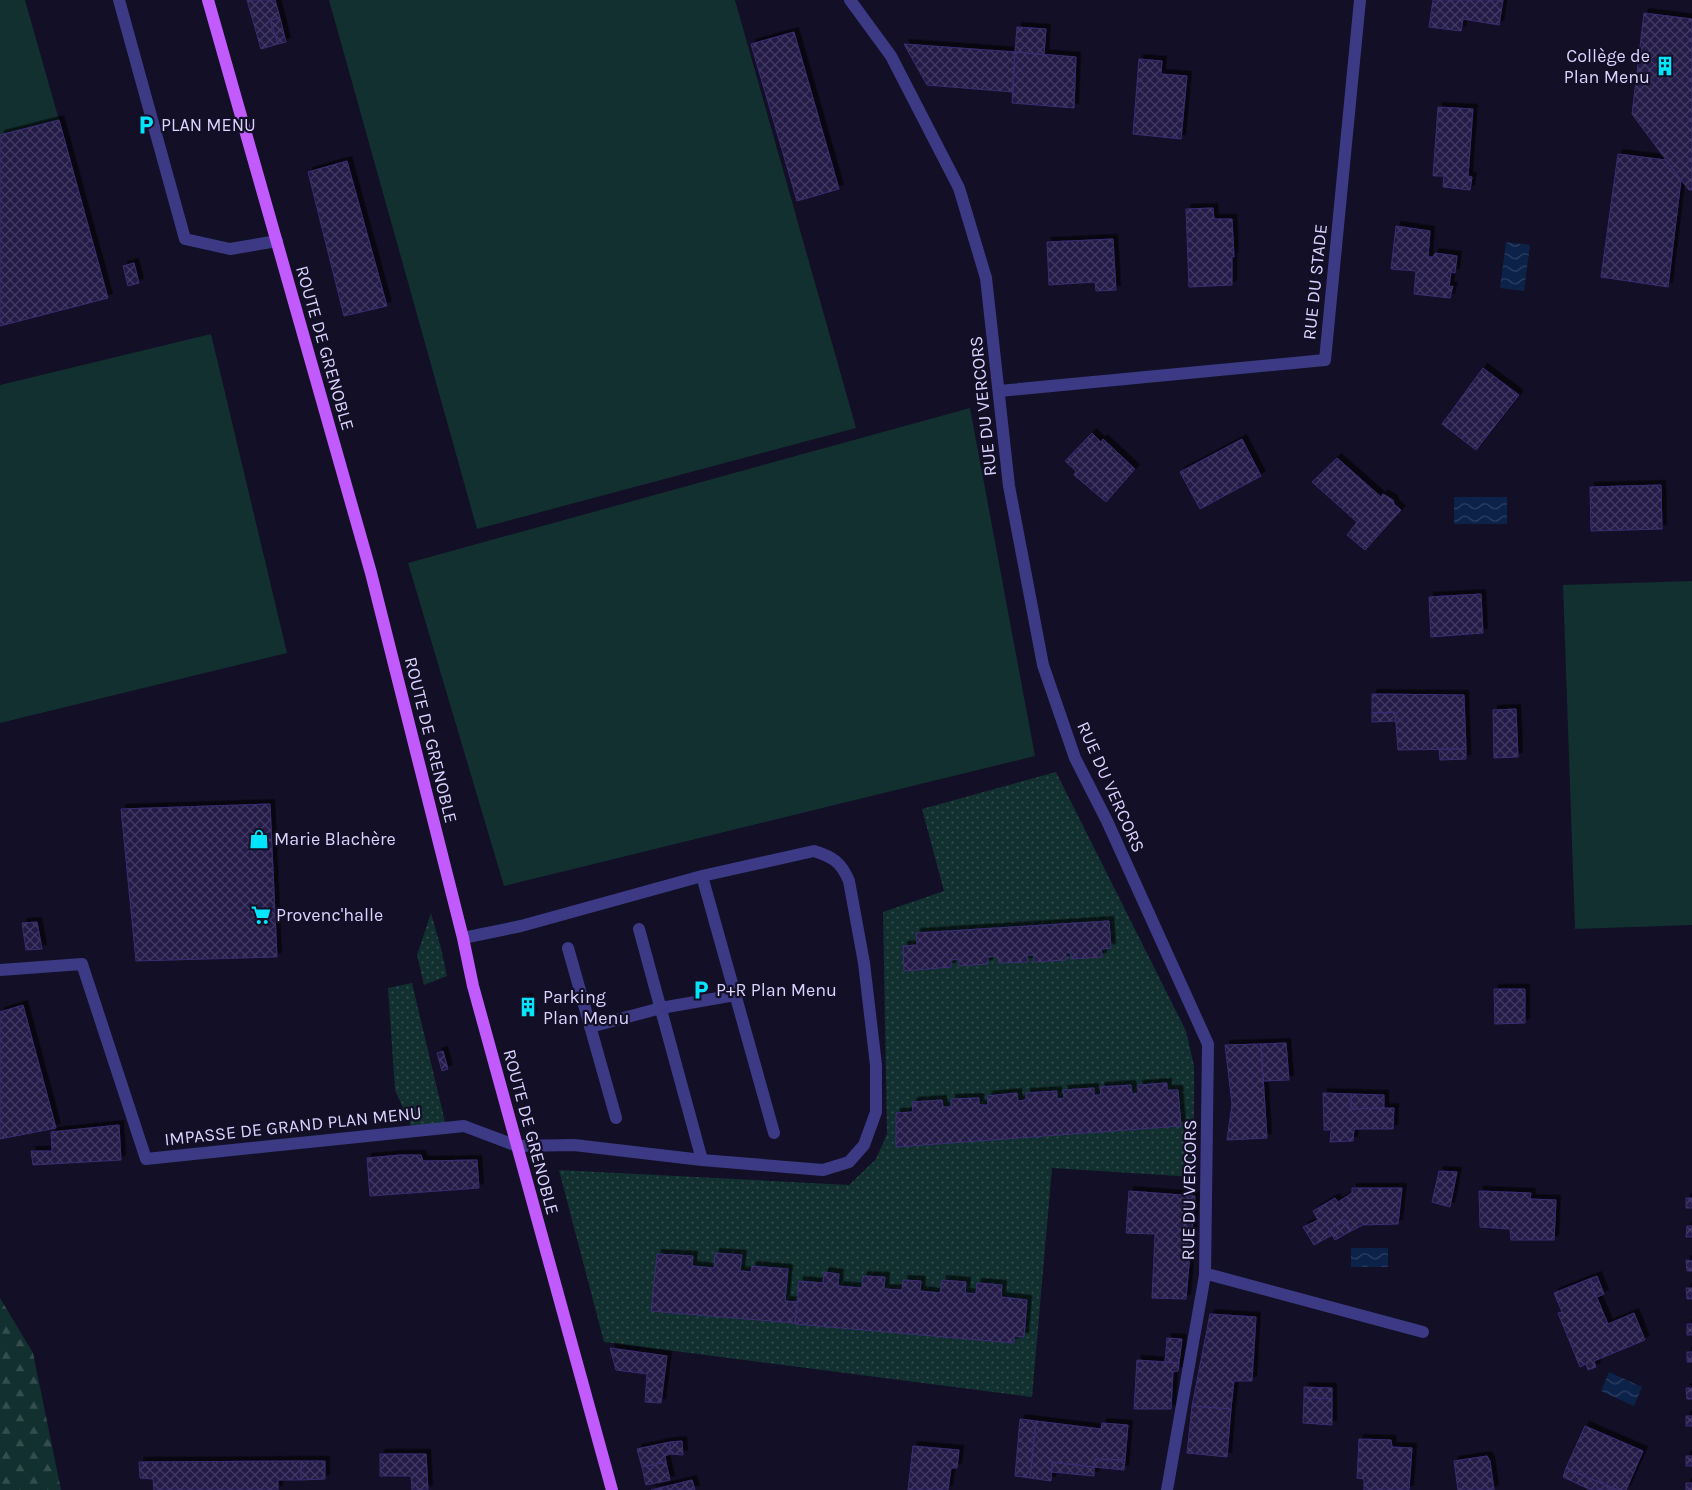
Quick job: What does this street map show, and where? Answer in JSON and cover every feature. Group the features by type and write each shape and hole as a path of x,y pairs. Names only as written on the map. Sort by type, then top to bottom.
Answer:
{"main road":[{"name":"ROUTE DE GRENOBLE","path":"208,0 371,573 463,938 473,986 612,1490"}],"street":[{"path":"119,0 185,239 230,249 277,241"},
{"name":"RUE DU VERCORS","path":"850,0 891,56 959,188 986,278 1009,486 1043,665 1075,758 1107,821 1208,1044 1205,1275 1167,1490"},
{"name":"RUE DU STADE","path":"999,391 1325,360 1360,0"},
{"path":"463,938 520,926 702,876 814,851 831,856 845,870 849,881 864,963 876,1065 876,1112 864,1145 849,1162 823,1170 702,1160 574,1145 517,1146"},
{"path":"702,876 774,1133"},
{"path":"639,929 702,1160"},
{"path":"568,948 616,1118"},
{"name":"IMPASSE DE GRAND PLAN MENU","path":"0,970 82,964 146,1159 464,1126 517,1146"},
{"path":"590,1027 661,1008 734,995"},
{"path":"1205,1275 1211,1275 1422,1332"}],"green space":[{"path":"0,0 25,0 59,120 0,135"},
{"path":"329,0 735,0 856,428 477,529"},
{"path":"211,334 287,653 0,723 0,385"},
{"path":"970,408 1035,756 504,886 408,563"},
{"path":"1692,581 1692,925 1575,929 1563,585"},
{"path":"1056,772 1186,1031 1194,1066 1194,1177 1052,1168 1032,1397 604,1342 559,1170 849,1185 876,1159 887,1134 883,912 944,891 922,809"},
{"path":"431,913 447,976 424,985 417,955"},
{"path":"412,983 446,1126 413,1130 395,1090 388,988"},
{"path":"0,1298 33,1353 61,1490 0,1490"}],"water":[{"path":"1506,242 1530,245 1524,291 1500,288"},
{"path":"1454,497 1507,497 1507,524 1454,524"},
{"path":"1351,1248 1388,1248 1388,1267 1351,1267"},
{"path":"1609,1372 1642,1387 1634,1406 1601,1391"}],"building":[{"path":"247,0 275,0 280,18 270,20 278,44 261,49"},
{"path":"1433,0 1503,0 1499,25 1463,19 1461,31 1429,27"},
{"name":"Collège de Plan Menu","path":"1644,13 1692,19 1692,190 1689,190 1681,180 1632,114"},
{"path":"280,18 286,42 278,44 270,20"},
{"path":"1017,27 1046,29 1044,55 1015,52"},
{"path":"794,32 839,189 797,201 751,44"},
{"path":"904,44 1015,52 1013,92 927,85"},
{"path":"1015,52 1076,57 1074,108 1012,103"},
{"path":"1139,59 1162,61 1161,74 1187,76 1181,139 1133,134"},
{"path":"1438,107 1473,109 1468,176 1472,177 1470,190 1443,187 1444,176 1433,176"},
{"path":"59,120 108,298 0,326 0,135"},
{"path":"1618,154 1666,160 1681,180 1668,287 1601,277"},
{"path":"347,161 387,306 344,316 308,172"},
{"path":"1213,208 1214,219 1232,219 1234,257 1232,256 1232,285 1189,287 1186,209"},
{"path":"1396,226 1430,231 1428,257 1433,257 1435,253 1457,256 1455,273 1451,272 1449,287 1453,286 1450,298 1414,294 1416,271 1391,269"},
{"path":"1113,239 1116,290 1096,291 1095,282 1049,285 1047,242"},
{"path":"134,263 139,283 128,286 123,266"},
{"path":"1483,368 1519,395 1476,450 1442,424"},
{"path":"1092,433 1101,442 1103,439 1135,469 1106,502 1074,475 1076,471 1065,461"},
{"path":"1242,439 1261,476 1200,509 1180,472"},
{"path":"1337,458 1381,497 1383,494 1393,500 1394,504 1401,510 1365,550 1347,535 1357,522 1312,482"},
{"path":"1661,485 1662,529 1591,531 1590,487"},
{"path":"1481,594 1483,633 1431,637 1429,597"},
{"path":"1372,694 1464,695 1466,749 1398,750 1395,712 1372,713"},
{"path":"1516,709 1518,757 1494,758 1493,710"},
{"path":"1395,712 1396,721 1372,722 1372,713"},
{"path":"1439,749 1466,749 1466,759 1440,760"},
{"path":"270,804 277,957 136,961 121,809"},
{"path":"1109,921 1111,948 1101,949 1102,957 1071,959 1071,953 1066,953 1066,960 1034,962 1034,955 1027,955 1028,962 999,963 998,956 988,957 988,964 959,966 959,959 951,960 951,967 904,971 903,946 917,945 916,933"},
{"path":"37,922 42,949 26,950 22,923"},
{"path":"1494,989 1525,989 1525,1023 1495,1024"},
{"name":"Parking Plan Menu","path":"528,998 533,1016 527,1017 522,999"},
{"path":"23,1005 56,1128 0,1139 0,1012"},
{"path":"1286,1043 1289,1080 1263,1081 1261,1044"},
{"path":"1261,1044 1267,1138 1227,1140 1232,1104 1225,1045"},
{"path":"443,1051 448,1069 442,1071 437,1053"},
{"path":"1167,1083 1167,1090 1178,1090 1181,1126 896,1147 896,1113 913,1112 912,1102 942,1100 943,1107 951,1107 951,1099 979,1098 979,1105 988,1105 987,1096 1017,1093 1018,1101 1026,1100 1026,1093 1057,1091 1057,1099 1064,1098 1063,1090 1094,1088 1094,1095 1101,1095 1100,1087 1131,1085 1132,1094 1138,1093 1138,1085"},
{"path":"1323,1093 1351,1094 1351,1109 1394,1108 1393,1129 1354,1129 1353,1141 1330,1142 1331,1130 1324,1130"},
{"path":"1351,1094 1384,1095 1384,1108 1351,1109"},
{"path":"119,1125 121,1160 33,1165 31,1151 52,1151 51,1132"},
{"path":"421,1155 423,1161 477,1160 479,1188 370,1196 367,1158"},
{"path":"1439,1171 1457,1172 1450,1207 1432,1202"},
{"path":"1352,1188 1402,1188 1398,1224 1363,1225 1351,1231 1345,1220 1329,1230 1332,1235 1314,1245 1303,1227 1318,1220 1313,1211 1335,1198 1338,1202 1352,1193"},
{"path":"1129,1191 1195,1196 1186,1299 1152,1298 1155,1234 1126,1233"},
{"path":"1479,1191 1531,1193 1530,1199 1556,1200 1554,1240 1511,1240 1510,1229 1480,1227"},
{"path":"1686,1198 1692,1198 1692,1208 1686,1208"},
{"path":"1345,1220 1351,1231 1335,1240 1329,1230"},
{"path":"1687,1226 1692,1226 1692,1237 1686,1237"},
{"path":"715,1253 742,1255 740,1271 751,1272 752,1266 788,1269 785,1301 797,1302 795,1323 651,1311 657,1254 693,1256 692,1266 714,1268"},
{"path":"1686,1260 1692,1261 1692,1271 1687,1271"},
{"path":"824,1272 839,1274 838,1286 862,1288 863,1276 885,1277 884,1289 902,1290 903,1280 921,1281 920,1291 940,1293 942,1280 966,1282 965,1293 976,1294 977,1283 1002,1285 1001,1297 1027,1300 1024,1337 1014,1336 1014,1343 795,1324 799,1281 823,1283"},
{"path":"1597,1276 1604,1294 1597,1297 1589,1279"},
{"path":"1589,1279 1608,1324 1634,1313 1645,1340 1594,1361 1596,1367 1588,1370 1586,1364 1580,1367 1558,1313 1562,1312 1554,1293"},
{"path":"1686,1288 1692,1288 1692,1299 1687,1299"},
{"path":"1210,1314 1256,1317 1252,1381 1234,1381 1231,1409 1192,1406"},
{"path":"1687,1324 1692,1324 1692,1335 1687,1335"},
{"path":"1167,1338 1182,1339 1179,1363 1165,1362"},
{"path":"610,1348 667,1356 661,1403 645,1402 647,1374 616,1370"},
{"path":"1687,1352 1692,1352 1692,1362 1687,1362"},
{"path":"1137,1360 1179,1363 1178,1371 1173,1372 1171,1409 1134,1409"},
{"path":"1304,1387 1332,1388 1332,1399 1304,1397"},
{"path":"1686,1388 1692,1388 1692,1399 1687,1399"},
{"path":"1304,1397 1332,1399 1332,1425 1303,1423"},
{"path":"1192,1406 1231,1409 1227,1457 1187,1453"},
{"path":"1686,1416 1692,1416 1692,1426 1686,1426"},
{"path":"1020,1419 1036,1421 1030,1478 1015,1476"},
{"path":"1036,1421 1101,1429 1102,1423 1128,1425 1125,1460 1095,1459 1094,1467 1052,1462 1051,1481 1030,1478"},
{"path":"1585,1426 1643,1451 1626,1490 1617,1490 1566,1468"},
{"path":"1359,1439 1391,1440 1392,1447 1412,1448 1409,1490 1364,1490 1364,1479 1357,1478"},
{"path":"682,1441 683,1455 670,1454 670,1442"},
{"path":"670,1442 670,1454 665,1456 666,1462 642,1467 637,1449"},
{"path":"913,1446 959,1450 957,1468 951,1468 948,1490 908,1490"},
{"path":"380,1454 426,1454 428,1490 412,1490 411,1476 380,1476"},
{"path":"1487,1456 1490,1461 1494,1490 1458,1490 1454,1461"},
{"path":"1686,1456 1692,1456 1692,1466 1686,1466"},
{"path":"1095,1459 1125,1460 1124,1470 1094,1467"},
{"path":"301,1461 301,1480 278,1480 278,1490 154,1490 153,1479 140,1478 139,1462"},
{"path":"301,1461 325,1461 325,1479 301,1480"},
{"path":"666,1462 670,1480 646,1485 642,1467"},
{"path":"1052,1462 1094,1467 1094,1476 1052,1472"},
{"path":"1566,1468 1617,1490 1591,1490 1563,1477"},
{"path":"692,1480 695,1490 651,1490"},
{"path":"1686,1483 1692,1483 1692,1490 1686,1490"}],"place":[{"name":"Collège de Plan Menu","path":"1665,66"},
{"name":"PLAN MENU","path":"146,125"},
{"name":"Marie Blachère","path":"259,839"},
{"name":"Provenc'halle","path":"261,915"},
{"name":"P+R Plan Menu","path":"701,990"},
{"name":"Parking Plan Menu","path":"528,1007"}]}
